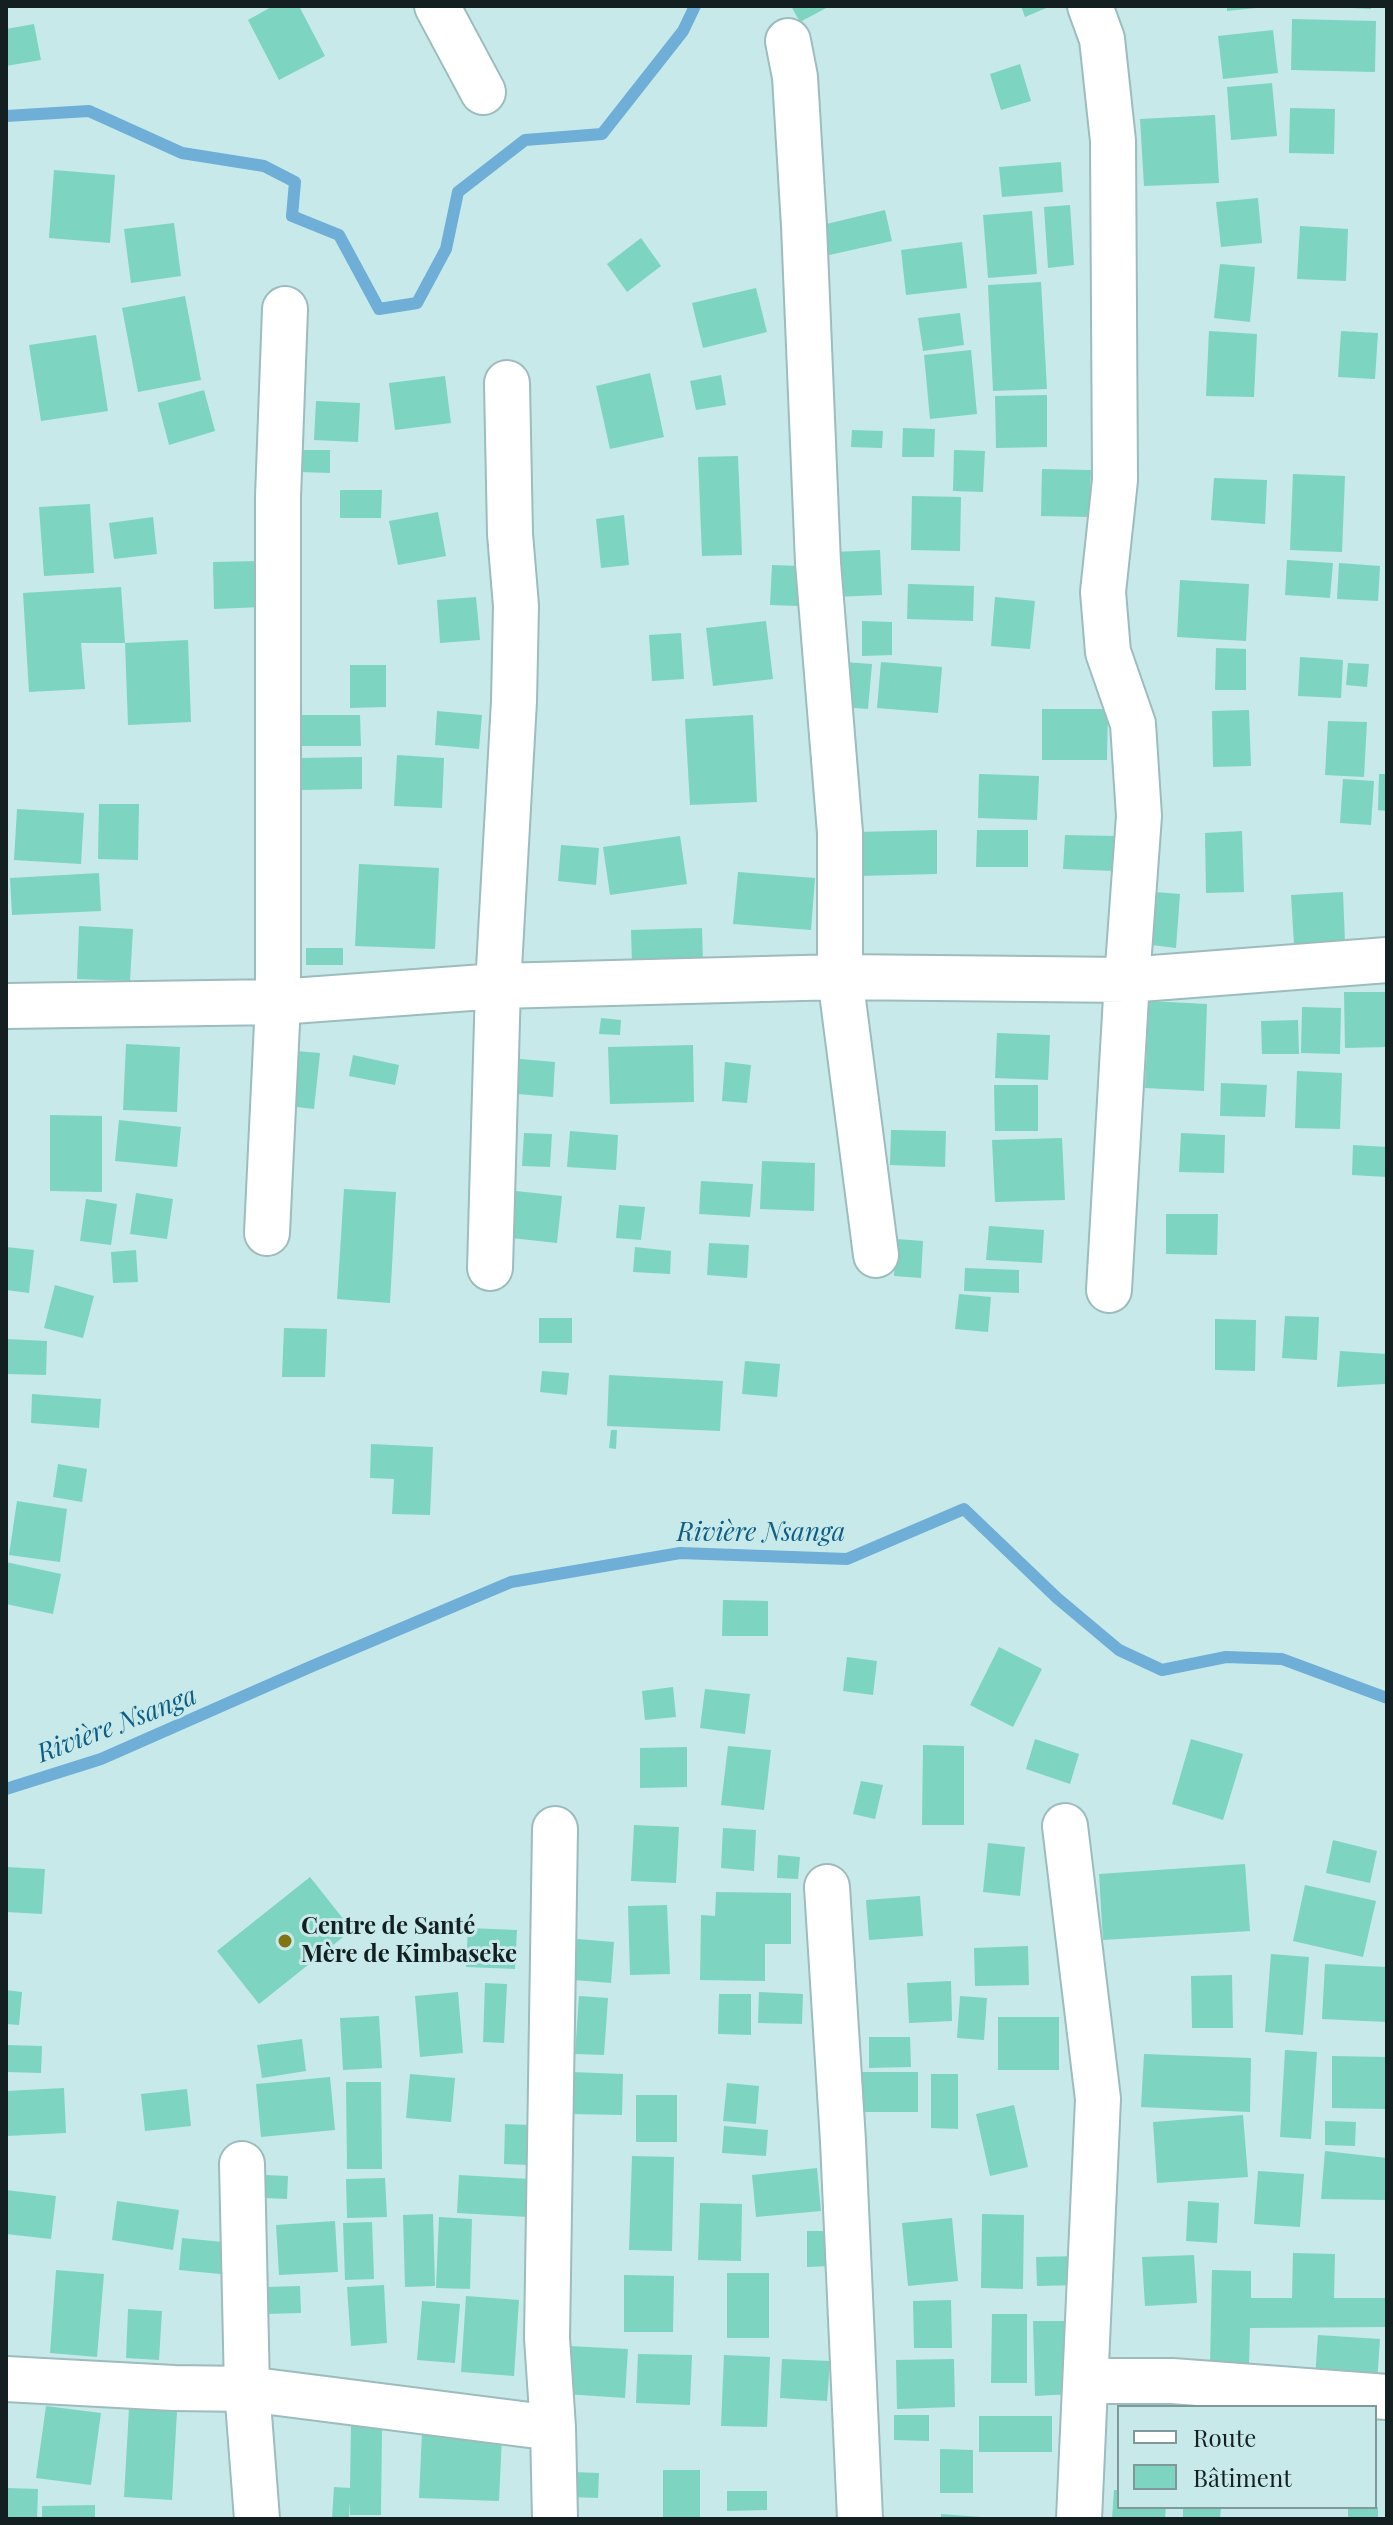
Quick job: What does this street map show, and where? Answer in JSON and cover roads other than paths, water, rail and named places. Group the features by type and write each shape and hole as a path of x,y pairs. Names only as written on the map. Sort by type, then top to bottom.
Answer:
{"street":[{"path":"437,6 483,92"},
{"path":"1090,6 1102,39 1113,141 1115,480 1103,592 1108,652 1133,724 1139,816 1109,1290"},
{"path":"788,41 795,77 818,563 840,833 840,977 876,1255"},
{"path":"267,1233 278,1002 278,497 285,309"},
{"path":"490,1268 498,986 516,622 510,534 507,383"},
{"path":"6,1006 278,1002 498,986 840,977 1127,980 1387,960"},
{"path":"1065,1826 1098,2099 1079,2519"},
{"path":"555,1829 547,2338 555,2519"},
{"path":"827,1887 843,2141 860,2519"},
{"path":"242,2164 247,2389 257,2519"},
{"path":"6,2379 87,2385 247,2389 553,2428"},
{"path":"1086,2381 1172,2381 1387,2397"}],"waterway":[{"path":"6,116 89,111 182,153 264,166 295,182 292,216 339,235 379,309 417,303 446,249 458,192 525,140 602,134 683,31 695,6"},
{"name":"Rivière Nsanga","path":"6,1789 101,1759 511,1582 680,1553 847,1559 964,1509 1057,1598 1119,1650 1162,1670 1226,1657 1282,1659 1387,1698"}],"place":[{"name":"Centre de Santé Mère de Kimbaseke","path":"285,1941"}]}
